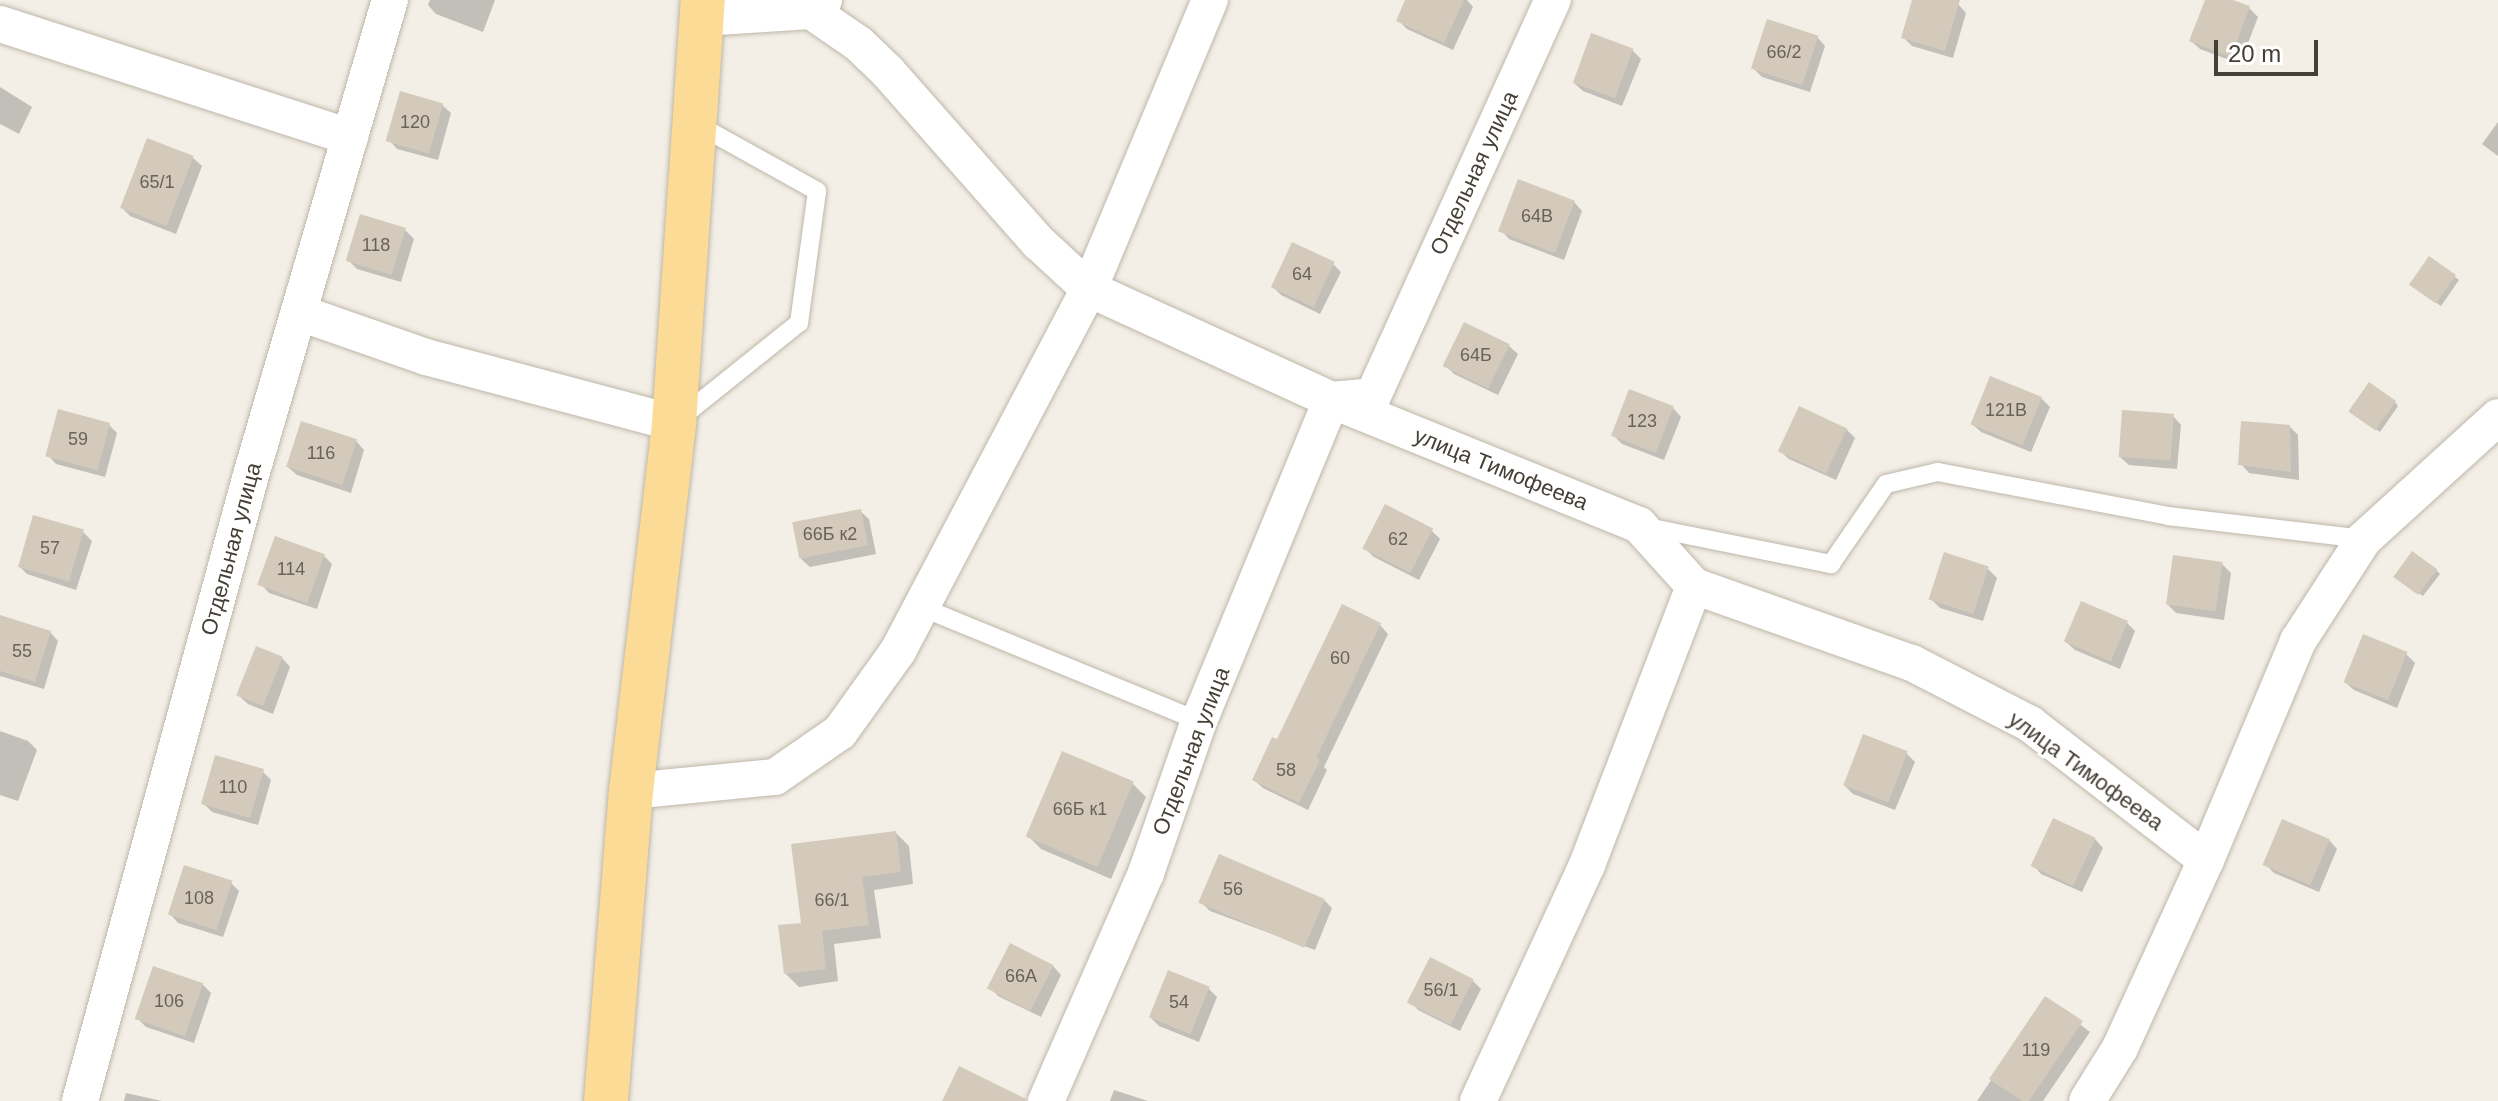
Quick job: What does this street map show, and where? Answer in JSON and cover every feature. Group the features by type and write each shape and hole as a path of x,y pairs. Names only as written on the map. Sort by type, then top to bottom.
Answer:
{"main road":[{"path":"606,1101 631,791 674,423 702,9"}],"street":[{"name":"Отдельная улица","path":"80,1101 247,490 390,0"},
{"path":"631,791 775,777 840,732 898,651 1089,289 1210,0"},
{"name":"Отдельная улица","path":"1046,1101 1146,873 1199,721 1331,400 1373,396 1553,0"},
{"path":"702,9 818,5 888,72 1038,242 1089,289 1331,400"},
{"path":"9,18 350,137"},
{"path":"300,313 426,357 674,423"},
{"name":"улица Тимофеева","path":"1331,400 1639,525 1694,586 1912,663 2030,724 2206,860"},
{"path":"2087,1101 2120,1048 2206,860 2298,641 2364,539 2498,417"},
{"path":"1478,1101 1587,865 1694,586"}],"lane":[{"path":"674,423 799,323 817,191 694,123"},
{"path":"1639,525 1831,564 1886,484 1938,472 2168,516 2364,539"},
{"path":"921,607 1199,721"}],"building":[{"path":"1405,0 1464,0 1444,43 1396,21"},
{"path":"1912,0 1960,0 1945,51 1901,38"},
{"path":"2205,0 2233,0 2250,6 2231,57 2189,41"},
{"path":"1767,19 1818,36 1802,85 1751,68"},
{"path":"1591,33 1633,48 1615,98 1573,83"},
{"path":"400,91 443,103 429,153 386,141"},
{"path":"147,138 194,156 167,226 120,208"},
{"path":"1518,179 1575,201 1555,253 1498,231"},
{"path":"360,214 406,228 392,275 346,261"},
{"path":"1292,242 1335,262 1313,307 1271,287"},
{"path":"2429,256 2456,275 2436,304 2409,285"},
{"path":"1464,322 1510,344 1488,388 1443,366"},
{"path":"1990,376 2042,397 2022,445 1971,424"},
{"path":"2369,382 2396,401 2375,430 2348,411"},
{"path":"1629,389 1674,406 1656,453 1611,436"},
{"path":"1799,406 1847,428 1826,474 1778,451"},
{"path":"58,409 110,423 97,470 45,456"},
{"path":"2122,410 2174,414 2171,461 2119,457"},
{"path":"301,421 357,439 342,485 286,467"},
{"path":"2241,421 2290,425 2291,472 2238,465"},
{"path":"1385,504 1433,529 1410,573 1362,549"},
{"path":"861,509 868,545 799,559 792,522"},
{"path":"33,515 84,530 69,582 18,567"},
{"path":"275,536 325,554 307,603 257,585"},
{"path":"2412,551 2437,569 2418,595 2393,577"},
{"path":"1944,552 1989,567 1973,614 1929,600"},
{"path":"2173,555 2223,562 2216,611 2166,605"},
{"path":"2081,601 2128,621 2111,661 2064,642"},
{"path":"1342,604 1381,623 1316,758 1320,760 1299,803 1252,780 1272,737 1277,739"},
{"path":"0,615 51,631 35,682 0,671"},
{"path":"2363,634 2408,652 2388,700 2344,682"},
{"path":"256,646 283,657 263,706 236,695"},
{"path":"1863,734 1908,751 1888,803 1843,785"},
{"path":"1062,751 1134,781 1097,867 1026,837"},
{"path":"215,755 264,769 250,818 201,804"},
{"path":"2053,818 2096,838 2073,886 2031,866"},
{"path":"2282,819 2330,839 2310,885 2262,865"},
{"path":"896,831 901,872 862,877 869,925 822,931 826,969 784,974 778,925 801,923 791,844"},
{"path":"1219,854 1325,899 1304,948 1198,903"},
{"path":"184,865 233,881 216,930 168,914"},
{"path":"1010,943 1054,965 1031,1011 987,988"},
{"path":"1430,957 1474,979 1451,1025 1407,1002"},
{"path":"153,966 203,983 185,1036 135,1019"},
{"path":"1168,970 1210,987 1191,1034 1149,1017"},
{"path":"2045,996 2083,1021 2029,1101 2022,1101 1989,1079"},
{"path":"959,1066 1026,1099 1025,1101 942,1101"}]}
